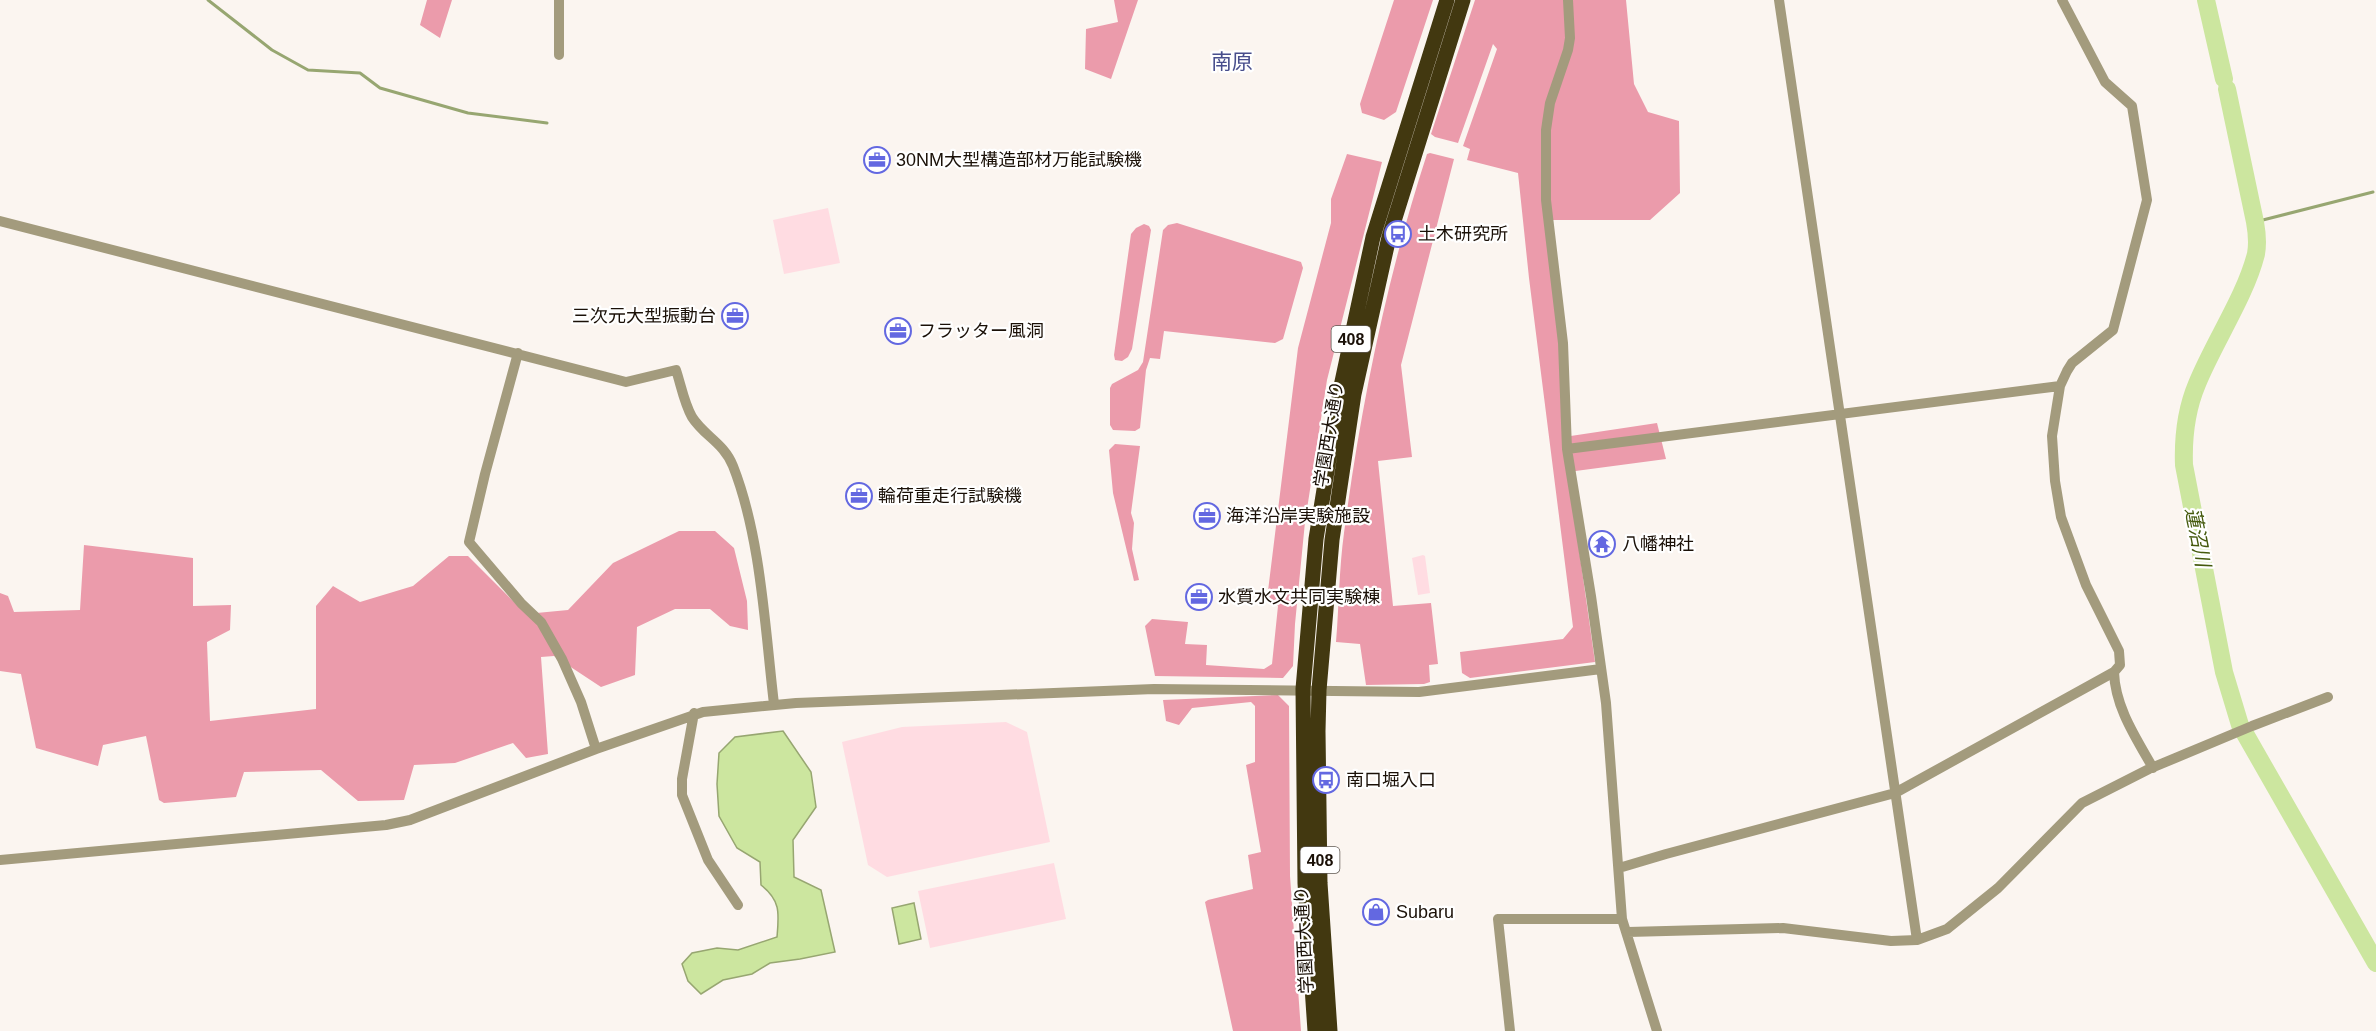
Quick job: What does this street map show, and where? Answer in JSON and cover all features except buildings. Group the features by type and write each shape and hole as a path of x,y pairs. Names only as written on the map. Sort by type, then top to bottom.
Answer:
{"highway":[{"name":"学園西大通り","path":"1330,1031 1319,987 1305,883 1303,689 1316,539 1331,442 1356,311 1373,237 1447,0"},
{"name":"学園西大通り","path":"1315,1031 1319,987 1319,690 1342,464 1371,313 1389,237 1463,0"}],"street":[{"path":"559,0 559,55"},
{"path":"1568,0 1570,38 1568,50 1550,103 1546,129 1546,200 1563,343 1567,449 1606,703 1622,919 1628,932 1629,945 1657,1031"},
{"path":"1779,0 1917,940"},
{"path":"1619,868 1895,793 2114,672 2120,665 2119,651 2086,585 2061,517 2055,481 2052,436 2060,386 2072,363 2113,330 2148,200 2132,106 2106,82 2062,0"},
{"path":"0,221 626,382 676,370 693,418 726,452 737,479 753,542 774,705"},
{"path":"518,353 469,542 521,603 541,622 562,659 581,702 596,749"},
{"path":"1567,449 2060,386"},
{"path":"0,860 386,825 432,813 694,713 774,705 1154,689 1419,692 1601,669"},
{"path":"2114,672 2115,690 2133,733 2153,768"},
{"path":"1628,932 1783,928 1892,941 1917,940 1947,929 1998,888 2082,803 2153,768 2328,697"},
{"path":"694,713 682,779 682,795 708,860 738,905"},
{"path":"1510,1031 1498,919 1622,919"}],"shaded area":[{"path":"427,0 452,0 440,38 420,25"},
{"path":"1114,0 1138,0 1111,79 1085,69 1086,29 1118,22"},
{"path":"1394,0 1433,0 1396,112 1384,120 1362,113 1360,104"},
{"path":"1475,0 1626,0 1634,84 1648,112 1679,121 1680,193 1650,220 1552,220 1564,437 1657,423 1666,459 1568,472 1595,662 1470,678 1462,673 1460,652 1563,639 1573,627 1518,173 1467,160 1470,149 1463,146 1497,49 1493,44 1458,143 1431,134"},
{"path":"1347,154 1382,162 1327,380 1305,522 1293,666 1283,678 1155,676 1145,626 1152,619 1188,622 1185,644 1207,645 1206,665 1264,669 1272,664 1278,606 1267,599 1298,348 1331,223 1331,199"},
{"path":"1427,154 1454,159 1401,365 1412,457 1378,461 1393,606 1431,603 1438,664 1429,665 1430,682 1424,684 1366,685 1360,644 1336,642 1342,547 1367,389 1377,341 1413,200"},
{"path":"828,208 840,263 784,274 773,220"},
{"path":"1177,223 1301,262 1303,268 1283,339 1275,343 1164,331 1160,359 1150,358 1146,370 1140,428 1135,431 1113,430 1110,425 1110,388 1112,384 1138,370 1143,362 1163,230 1168,225"},
{"path":"1144,224 1151,230 1132,349 1128,357 1122,361 1115,360 1131,234"},
{"path":"1115,444 1140,446 1131,513 1134,523 1132,549 1139,580 1134,581 1113,493 1109,450"},
{"path":"679,531 715,531 734,548 747,601 748,630 730,626 710,609 675,609 637,627 635,675 601,687 554,656 541,657 548,754 526,758 513,743 455,763 414,765 404,800 358,801 321,770 244,772 236,797 164,803 159,800 146,736 103,745 98,766 36,748 21,674 0,671 0,593 8,596 14,612 80,610 84,545 193,558 193,606 231,605 230,630 207,642 210,721 316,709 316,606 333,586 360,602 413,586 449,556 468,556 526,614 568,610 613,563"},
{"path":"1423,555 1430,593 1418,595 1412,558"},
{"path":"1278,695 1289,706 1290,876 1301,1031 1233,1031 1205,902 1253,889 1248,855 1261,852 1246,765 1255,762 1255,706 1251,702 1192,708 1179,725 1166,721 1163,700"},
{"path":"1006,722 1027,732 1050,842 887,877 868,865 842,742 902,727"},
{"path":"783,731 811,772 816,807 793,840 794,877 821,890 835,952 770,963 752,974 723,980 701,994 688,981 682,964 692,953 717,948 738,950 777,937 777,908 772,896 761,885 760,862 737,848 719,816 717,784 719,753 735,737"},
{"path":"1054,863 1066,919 930,948 918,891"},
{"path":"914,903 921,939 899,944 892,908"}],"waterway":[{"path":"208,0 272,50 308,70 360,73 380,88 468,113 547,123"},
{"name":"蓮沼川","path":"2206,0 2224,79"},
{"name":"蓮沼川","path":"2227,89 2255,222 2257,250 2245,287 2193,394 2186,424 2184,465 2224,672 2240,725 2376,963"},
{"path":"2255,222 2373,192"}],"place":[{"name":"30NM大型構造部材万能試験機","path":"877,160"},
{"name":"土木研究所","path":"1398,234"},
{"name":"三次元大型振動台","path":"735,316"},
{"name":"フラッター風洞","path":"898,331"},
{"name":"輪荷重走行試験機","path":"859,496"},
{"name":"海洋沿岸実験施設","path":"1207,516"},
{"name":"八幡神社","path":"1602,544"},
{"name":"水質水文共同実験棟","path":"1199,597"},
{"name":"南口堀入口","path":"1326,780"},
{"name":"Subaru","path":"1376,912"}],"district":[{"name":"南原","path":"1232,62"}]}
